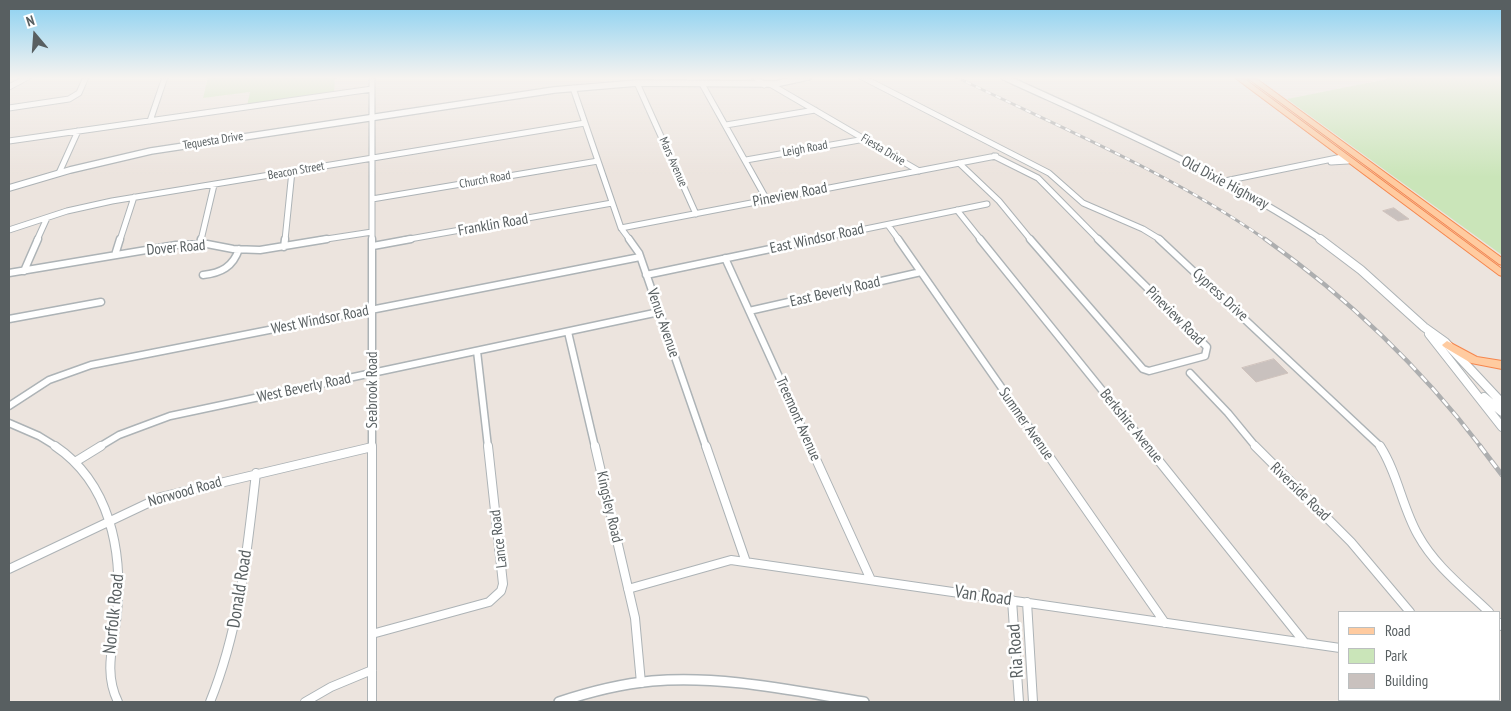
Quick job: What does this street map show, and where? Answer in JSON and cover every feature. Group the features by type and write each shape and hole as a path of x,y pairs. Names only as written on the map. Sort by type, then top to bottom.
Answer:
{"main road":[{"path":"1280,110 1326,144 1348,158 1371,168 1502,262"},
{"path":"1290,110 1348,158 1502,274"},
{"path":"1326,144 1348,158 1371,168"},
{"path":"1447,345 1476,360 1502,365"}],"street":[{"path":"150,121 154,110"},
{"path":"9,141 225,110"},
{"name":"Seabrook Road","path":"372,110 372,702"},
{"name":"Tequesta Drive","path":"9,188 59,173 163,149 419,110"},
{"name":"Venus Avenue","path":"581,110 621,228 636,247 640,257 746,562"},
{"name":"Mars Avenue","path":"649,110 696,214"},
{"path":"717,110 767,200"},
{"path":"726,125 814,110"},
{"name":"Fiesta Drive","path":"815,110 919,171"},
{"name":"Cypress Drive","path":"925,110 1036,166 1049,174 1083,203 1143,229 1164,243 1380,446 1394,466 1415,528 1425,546 1488,611"},
{"name":"Old Dixie Highway","path":"1073,110 1225,181 1273,208 1323,241 1382,287 1422,325 1447,345 1502,403"},
{"name":"Beacon Street","path":"9,230 90,205 585,123"},
{"path":"59,173 78,132"},
{"name":"Leigh Road","path":"746,160 865,139"},
{"name":"Pineview Road","path":"621,228 919,171 1006,152"},
{"name":"Pineview Road","path":"959,163 999,202 1143,369 1149,371 1205,356 1207,347 1123,265 1049,188 1038,178 994,156"},
{"path":"1225,181 1320,161 1348,158"},
{"name":"Church Road","path":"372,200 598,161"},
{"path":"284,247 292,171"},
{"path":"200,244 214,185"},
{"path":"115,255 134,197"},
{"name":"Franklin Road","path":"372,246 612,203"},
{"name":"East Windsor Road","path":"646,275 987,204"},
{"name":"Berkshire Avenue","path":"957,210 1305,643"},
{"path":"24,270 47,218"},
{"name":"Summer Avenue","path":"888,225 1165,623"},
{"name":"Dover Road","path":"9,273 176,245 200,244 260,250 372,232"},
{"path":"203,275 215,274 225,270 233,264 239,249"},
{"name":"West Windsor Road","path":"9,406 49,380 91,365 640,257"},
{"name":"Treemont Avenue","path":"725,258 871,580"},
{"name":"East Beverly Road","path":"749,311 921,272"},
{"path":"9,319 101,302"},
{"name":"West Beverly Road","path":"74,462 119,435 153,421 659,312"},
{"name":"Old Dixie Highway","path":"1422,325 1502,427"},
{"name":"Kingsley Road","path":"568,332 628,589 637,638 641,683"},
{"name":"Lance Road","path":"372,634 489,602 504,584 477,351"},
{"path":"1449,359 1488,402 1502,412"},
{"name":"Riverside Road","path":"1190,373 1228,413 1261,454 1351,542 1409,611"},
{"name":"Norfolk Road","path":"9,423 48,441 74,462 94,484 110,519 118,555 119,588 108,668 110,683 118,702"},
{"name":"Norwood Road","path":"9,569 110,519 161,497 372,446"},
{"name":"Donald Road","path":"210,702 224,666 240,609 256,473"},
{"name":"Van Road","path":"628,589 731,560 1338,648"},
{"name":"Ria Road","path":"1012,600 1019,702"},
{"name":"Ria Road","path":"1027,602 1032,702"},
{"path":"305,702 331,687 372,670"},
{"path":"559,702 598,691 641,683 680,680 760,686 864,702"}],"green space":[{"path":"1302,110 1502,110 1502,255"}],"building":[{"path":"1394,208 1409,219 1398,221 1383,211"},
{"path":"1274,359 1288,373 1256,382 1242,368"}],"railway":[{"path":"1027,110 1154,172 1230,216 1266,240"},
{"path":"1265,239 1325,285 1381,335 1433,389 1481,447"},
{"path":"1480,446 1502,475"}]}
